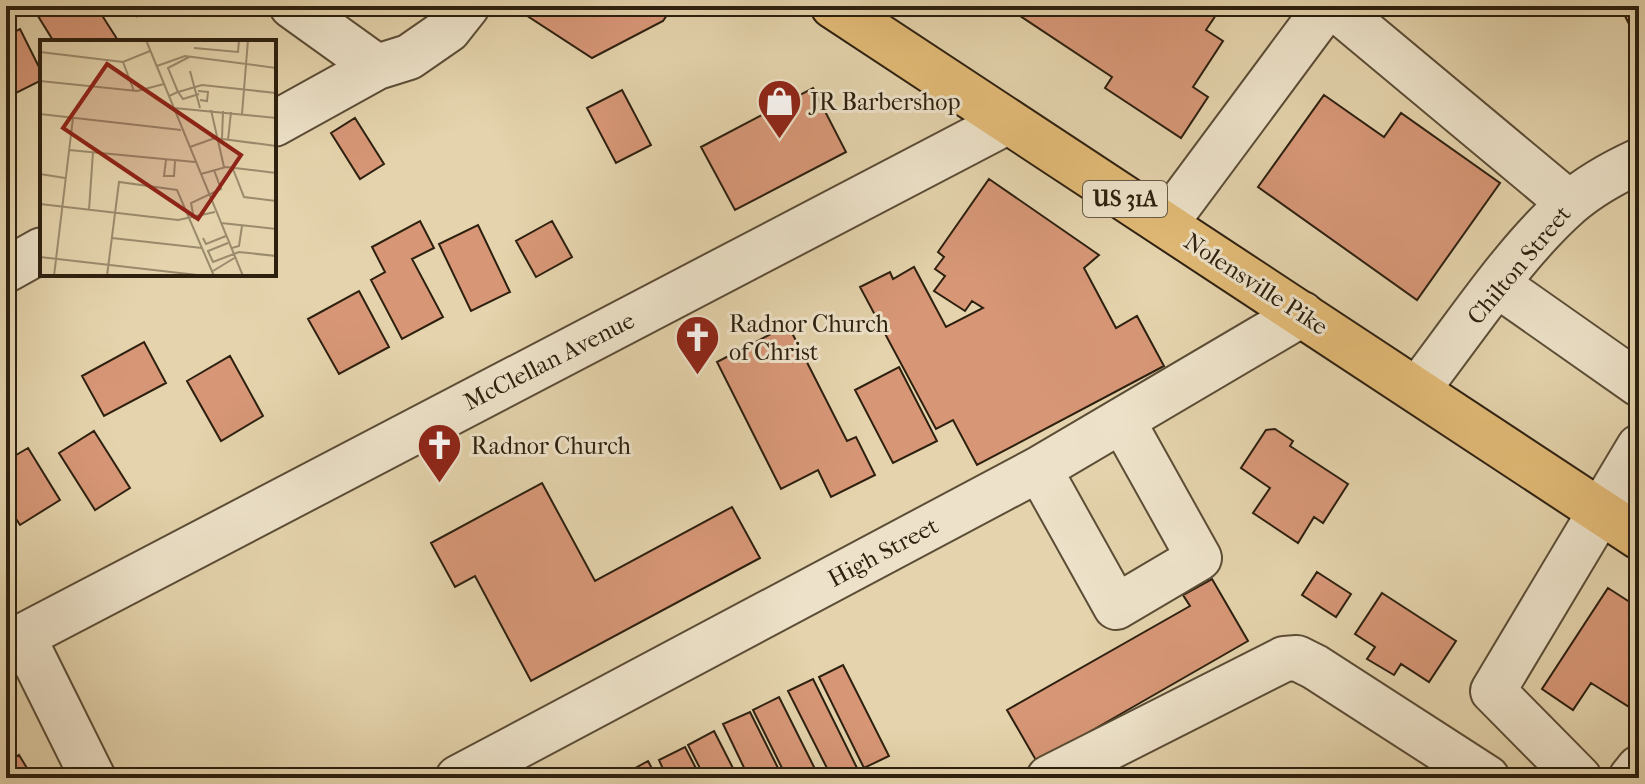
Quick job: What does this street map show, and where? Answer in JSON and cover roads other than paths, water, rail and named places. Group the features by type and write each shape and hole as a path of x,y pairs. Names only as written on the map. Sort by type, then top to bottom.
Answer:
{"main road":[{"name":"Nolensville Pike","path":"833,6 1639,537"}],"street":[{"path":"292,6 377,67"},
{"path":"276,123 377,67 409,57 448,30 467,6"},
{"path":"1165,224 1327,6"},
{"path":"1333,6 1569,203"},
{"name":"McClellan Avenue","path":"14,641 1007,122"},
{"name":"Chilton Street","path":"1417,390 1522,254 1569,203 1639,161"},
{"path":"6,270 40,251"},
{"path":"1498,285 1639,384"},
{"name":"High Street","path":"458,778 501,752 1039,469 1302,314"},
{"path":"1039,469 1116,607 1199,558 1122,420"},
{"path":"1579,778 1493,691 1639,447"},
{"path":"14,641 93,778"},
{"path":"1049,778 1284,659 1297,658 1487,778"},
{"path":"1631,778 1639,768"}],"place":[{"name":"JR Barbershop","path":"779,141"},
{"name":"Radnor Church of Christ","path":"698,377"},
{"name":"Radnor Church","path":"440,485"}]}
